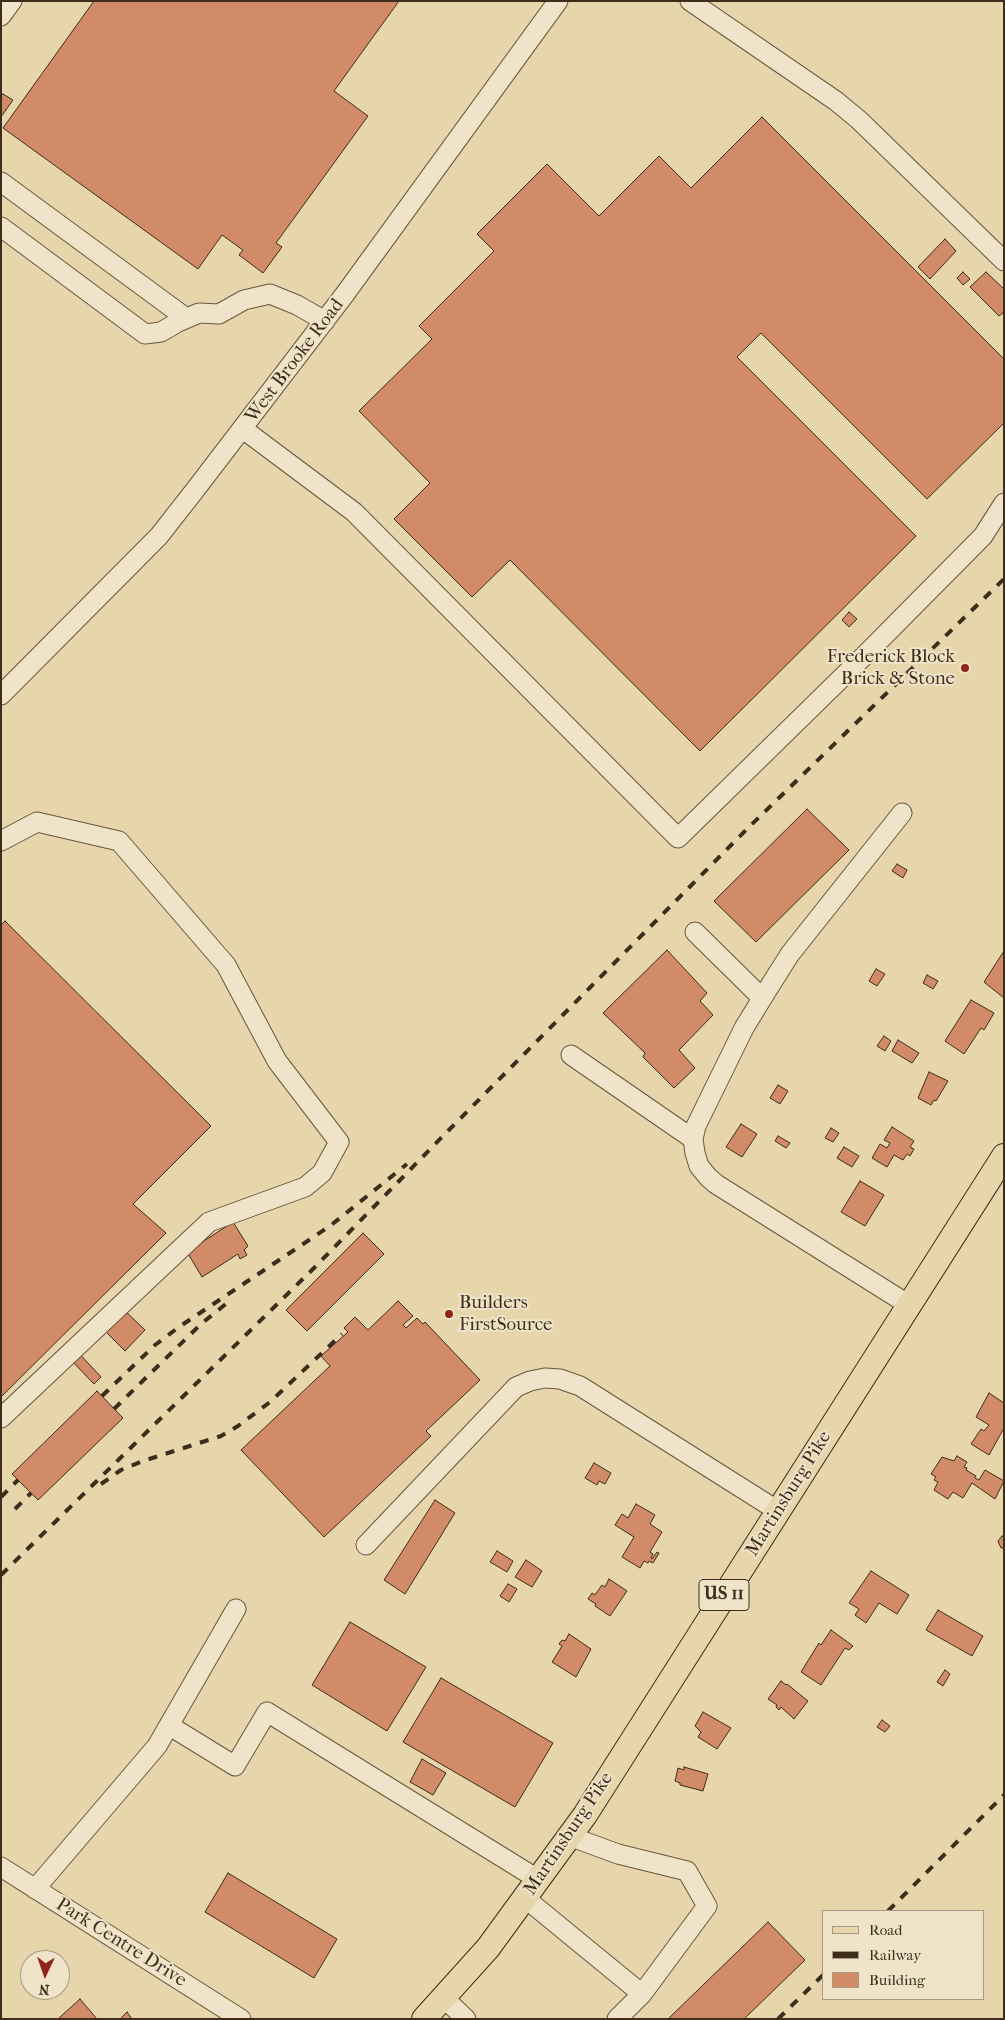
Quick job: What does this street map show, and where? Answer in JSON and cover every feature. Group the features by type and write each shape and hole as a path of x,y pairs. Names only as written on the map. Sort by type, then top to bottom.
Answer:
{"main road":[{"name":"Martinsburg Pike","path":"424,2019 488,1948 570,1836 1004,1156"}],"street":[{"path":"1,16 12,1"},
{"name":"West Brooke Road","path":"1,695 158,536 325,321 558,1"},
{"path":"690,1 836,101 859,120 1004,261"},
{"path":"1,182 186,318"},
{"path":"1,227 146,334 161,332 199,313 219,314 244,300 270,294 297,305 325,321"},
{"path":"243,429 354,512 678,838 866,654 983,536 1004,503"},
{"path":"902,812 790,954 744,1028 696,1126 693,1139 695,1153 700,1166 716,1184 909,1305"},
{"path":"1,841 36,822 119,841 226,965 277,1061 338,1142 322,1173 305,1187 209,1222 1,1418"},
{"path":"695,932 762,998"},
{"path":"571,1055 693,1139"},
{"path":"366,1545 516,1387 530,1380 545,1378 560,1379 580,1386 778,1512"},
{"path":"35,1889 148,1757 170,1726 236,1609"},
{"path":"170,1726 235,1766 267,1712 532,1889 642,1994"},
{"path":"570,1836 618,1854 687,1871 707,1906 642,1994 617,2019"},
{"name":"Park Centre Drive","path":"1,1868 240,2019"},
{"path":"444,1998 466,2019"}],"building":[{"path":"94,1 399,1 334,91 368,116 276,243 282,247 263,273 239,255 243,250 222,235 198,269 3,128"},
{"path":"3,94 13,100 1,117 1,96"},
{"path":"762,117 1004,359 1004,423 927,499 761,333 737,357 916,536 700,751 510,560 472,597 394,519 430,483 359,411 432,339 419,326 494,251 477,234 547,164 599,216 659,156 691,188"},
{"path":"945,239 956,251 930,279 918,267"},
{"path":"963,272 970,279 963,285 957,278"},
{"path":"986,272 1004,289 1004,312 999,316 970,287"},
{"path":"849,612 857,619 849,627 842,620"},
{"path":"807,809 849,850 756,942 714,901"},
{"path":"897,864 907,870 903,878 892,871"},
{"path":"5,921 211,1126 133,1204 166,1233 1,1397 1,925"},
{"path":"667,950 707,993 700,1001 713,1015 679,1050 695,1068 674,1088 643,1057 645,1053 603,1013"},
{"path":"1004,951 1004,998 984,982"},
{"path":"876,969 885,974 877,986 869,981"},
{"path":"927,975 938,981 933,989 923,983"},
{"path":"971,1000 994,1013 984,1030 981,1028 964,1054 945,1041"},
{"path":"884,1036 891,1041 885,1051 877,1046"},
{"path":"898,1040 919,1053 912,1063 892,1051"},
{"path":"929,1072 948,1081 936,1101 934,1100 931,1105 918,1098"},
{"path":"778,1085 788,1091 780,1104 770,1098"},
{"path":"741,1124 757,1134 742,1157 726,1147"},
{"path":"892,1127 914,1141 910,1147 914,1149 910,1156 907,1154 903,1160 894,1155 887,1167 872,1158 880,1144 887,1148 890,1143 884,1140"},
{"path":"831,1128 839,1133 833,1142 825,1138"},
{"path":"778,1136 790,1143 786,1148 775,1141"},
{"path":"844,1147 859,1156 852,1167 837,1158"},
{"path":"860,1181 884,1195 865,1226 841,1212"},
{"path":"233,1222 248,1246 244,1250 247,1255 240,1259 238,1254 202,1277 187,1252"},
{"path":"363,1233 384,1254 307,1331 286,1310"},
{"path":"398,1301 413,1316 403,1325 406,1328 417,1318 423,1324 425,1322 480,1380 426,1431 431,1436 324,1537 241,1450 330,1366 321,1356 348,1332 344,1328 355,1317 368,1330"},
{"path":"122,1308 145,1330 125,1351 102,1328"},
{"path":"75,1349 101,1377 94,1384 68,1357"},
{"path":"97,1391 123,1418 38,1500 12,1474"},
{"path":"989,1393 1004,1403 1004,1428 989,1455 971,1444 981,1429 984,1431 989,1425 976,1417"},
{"path":"957,1456 967,1462 964,1467 976,1476 975,1478 979,1480 985,1470 1004,1481 995,1499 972,1483 963,1498 953,1492 948,1499 934,1490 938,1482 934,1480 936,1477 931,1474 942,1457 954,1461"},
{"path":"594,1463 611,1473 605,1484 599,1481 597,1485 585,1478"},
{"path":"435,1500 455,1513 405,1594 384,1580"},
{"path":"636,1504 655,1515 650,1524 662,1532 650,1552 653,1554 652,1559 657,1552 659,1553 653,1563 644,1561 640,1568 622,1557 634,1537 615,1525 622,1514 628,1518"},
{"path":"1002,1536 1004,1537 1004,1548 1001,1548 998,1541"},
{"path":"497,1551 513,1561 507,1572 490,1562"},
{"path":"526,1560 542,1571 532,1587 515,1577"},
{"path":"871,1571 909,1595 897,1614 879,1603 866,1623 855,1615 859,1609 849,1603"},
{"path":"609,1579 627,1591 610,1616 588,1599 592,1593 595,1595 602,1585 605,1587"},
{"path":"508,1584 517,1589 509,1602 500,1596"},
{"path":"938,1610 983,1636 972,1656 926,1630"},
{"path":"350,1622 426,1667 387,1731 312,1685"},
{"path":"831,1630 853,1646 849,1650 845,1648 821,1685 801,1672 819,1643 821,1645"},
{"path":"569,1634 591,1649 576,1677 552,1662 562,1646 559,1644 562,1640 565,1641"},
{"path":"945,1670 950,1674 943,1686 937,1682"},
{"path":"441,1678 553,1743 515,1807 403,1742"},
{"path":"781,1681 808,1701 794,1719 781,1707 779,1710 776,1707 777,1705 768,1699"},
{"path":"703,1712 731,1728 717,1749 698,1737 701,1732 695,1726"},
{"path":"882,1720 890,1726 885,1732 877,1727"},
{"path":"422,1759 446,1773 433,1795 410,1782"},
{"path":"684,1767 708,1774 703,1791 680,1785 680,1783 675,1781 678,1768 684,1770"},
{"path":"228,1873 337,1939 314,1978 205,1912"},
{"path":"768,1922 805,1960 744,2019 668,2019"},
{"path":"80,1999 97,2019 59,2018"},
{"path":"127,2012 132,2019 120,2019"}],"railway":[{"path":"1,1575 314,1268 747,829 1004,579"},
{"path":"102,1396 155,1345 330,1226 407,1164"},
{"path":"114,1409 201,1324 227,1303"},
{"path":"101,1484 121,1470 221,1436 238,1426 270,1402 342,1334"},
{"path":"1,1497 18,1480"},
{"path":"15,1509 31,1493"},
{"path":"889,1910 1004,1795"},
{"path":"778,2019 822,1976"}],"place":[{"name":"Frederick Block Brick & Stone","path":"965,668"},
{"name":"Builders FirstSource","path":"449,1314"}]}
